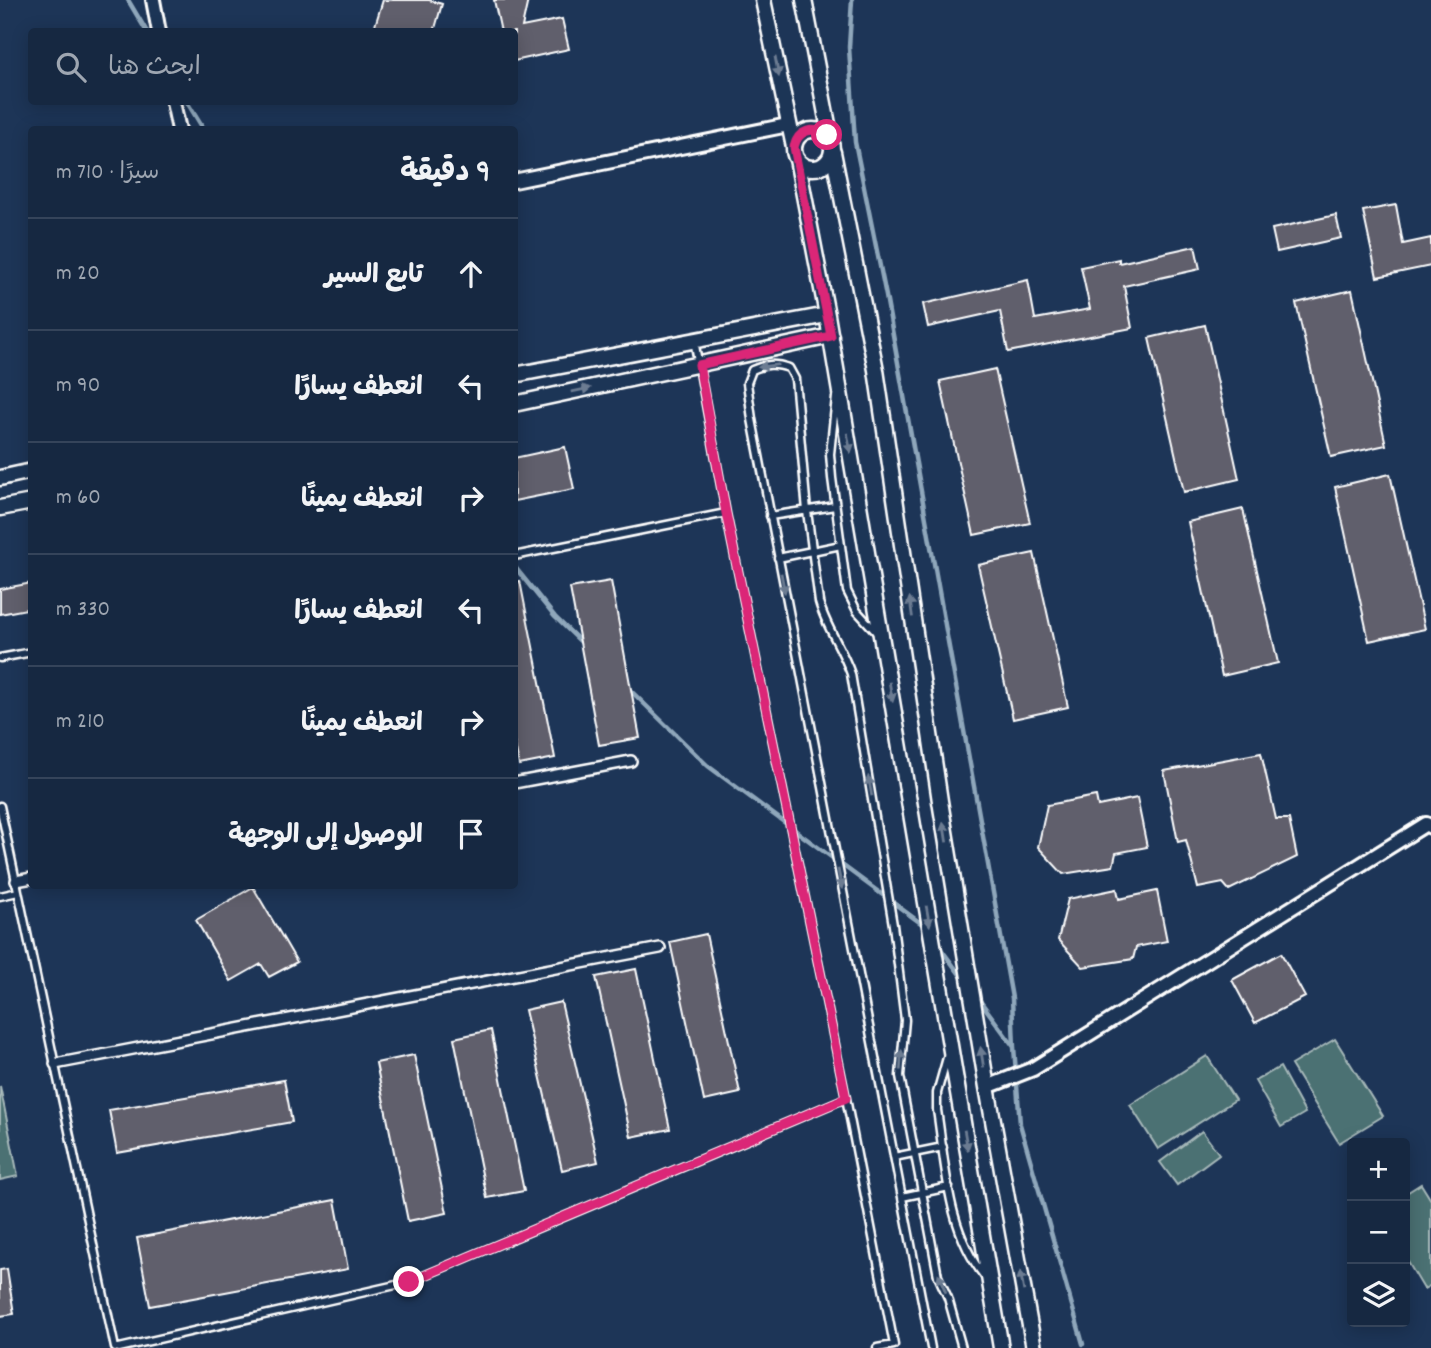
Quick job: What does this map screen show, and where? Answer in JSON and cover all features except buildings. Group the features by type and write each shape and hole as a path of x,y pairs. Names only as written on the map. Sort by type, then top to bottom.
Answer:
{"street":[{"path":"153,0 158,28"},
{"path":"763,0 838,375 1001,1348"},
{"path":"804,0 876,370 938,788 987,1087 1034,1348"},
{"path":"174,105 178,126"},
{"path":"518,180 788,125"},
{"path":"810,130 822,132 832,146 830,159 820,167 807,167 795,153 799,136 810,130"},
{"path":"518,374 827,314"},
{"path":"518,403 831,336"},
{"path":"0,478 28,472"},
{"path":"0,508 28,503"},
{"path":"518,782 631,761"},
{"path":"987,1087 1033,1069 1426,824 1431,827"},
{"path":"16,881 28,879"},
{"path":"55,1064 660,948"}],"lane":[{"path":"694,340 726,513 894,1345 877,1348"},
{"path":"931,1348 778,558 747,383 752,370 764,364 776,363 789,368 795,379 807,511 822,614 844,654 853,687 893,925 905,1020 900,1076 938,1276 948,1297 962,1348"},
{"path":"838,375 830,454 847,591 857,611 882,639"},
{"path":"770,516 835,506"},
{"path":"518,555 726,513"},
{"path":"778,558 841,545"},
{"path":"0,658 28,653"},
{"path":"0,806 117,1348 409,1282 846,1098"},
{"path":"0,896 18,892"},
{"path":"950,1045 937,1093 949,1187 960,1237 971,1260 990,1283"},
{"path":"894,1157 943,1147"},
{"path":"902,1197 949,1187"}],"green space":[{"path":"1335,1039 1383,1116 1339,1143 1291,1065"},
{"path":"1207,1056 1235,1100 1158,1149 1130,1105"},
{"path":"1280,1067 1305,1113 1281,1127 1255,1081"},
{"path":"0,1086 18,1176 0,1180"},
{"path":"1202,1131 1219,1154 1177,1185 1160,1162"},
{"path":"1421,1184 1431,1200 1431,1285 1424,1289 1410,1265 1410,1191"}],"waterway":[{"path":"128,0 145,28"},
{"path":"852,0 849,47 855,142 886,296 1012,998 1014,1047"},
{"path":"189,105 202,126"},
{"path":"518,571 555,617 583,644"},
{"path":"629,689 708,766 922,924 926,930"},
{"path":"938,945 964,980"},
{"path":"978,998 1014,1047 1020,1124 1083,1344"}],"route":[{"path":"409,1282 846,1098 726,513 699,365 831,336 794,153 795,141 804,132 816,130 827,135"}]}
